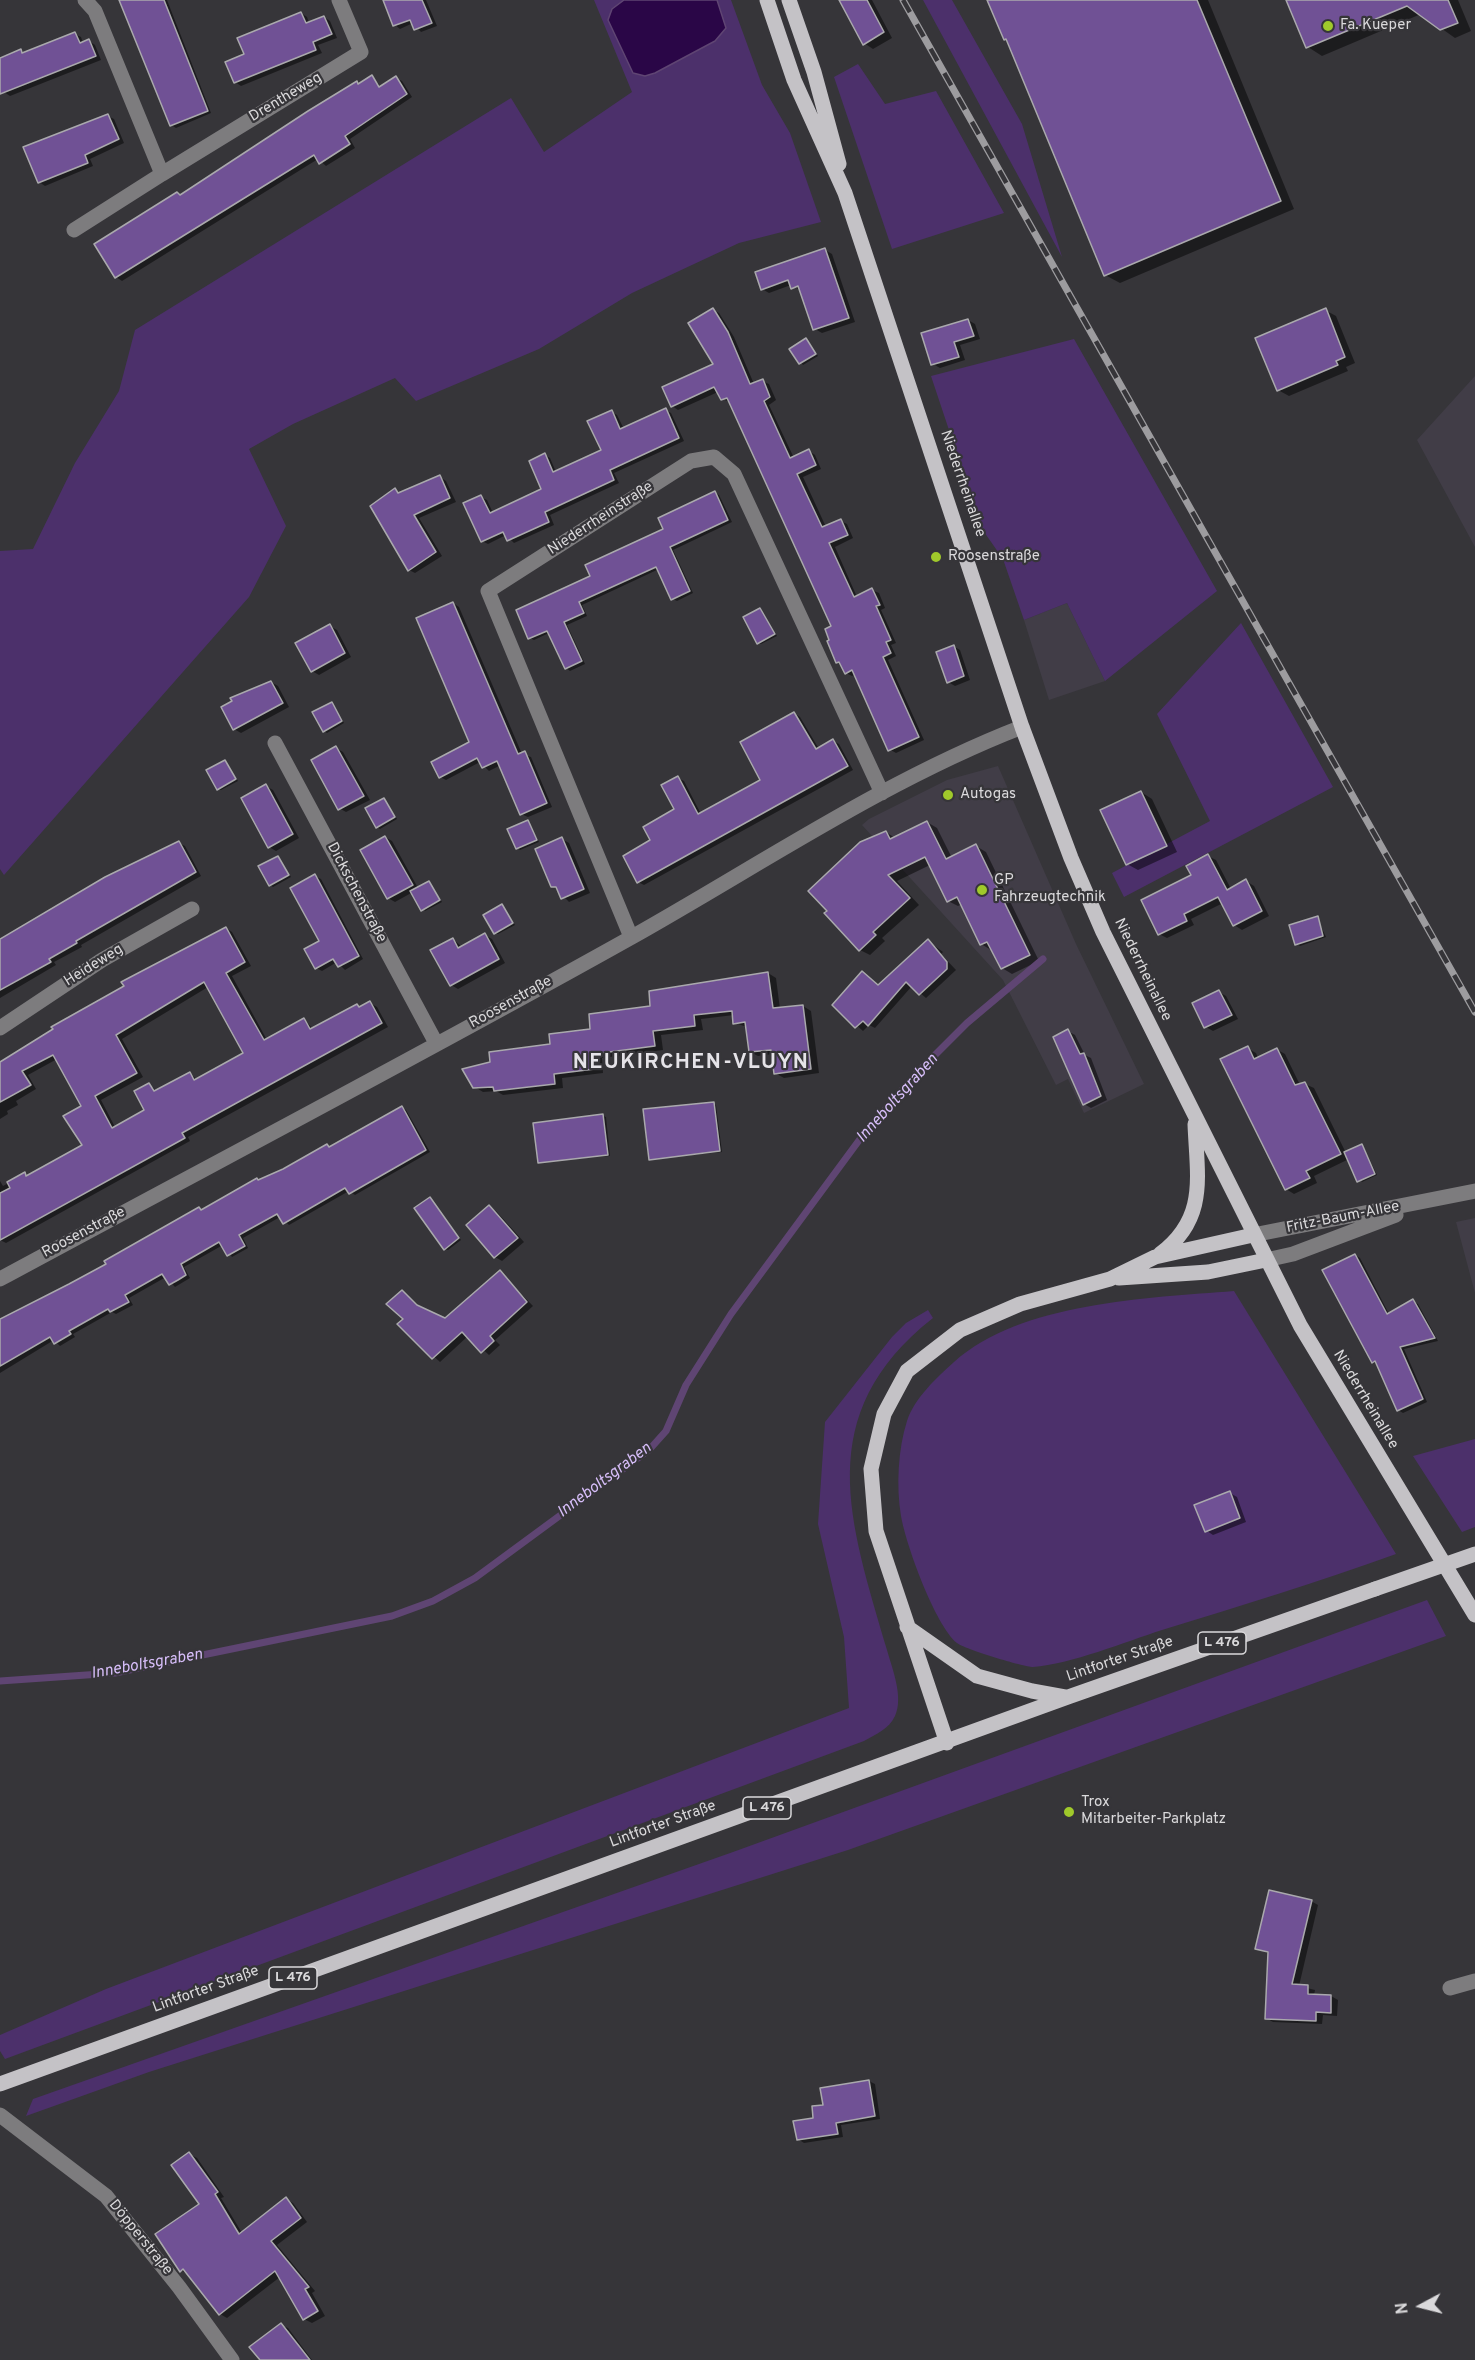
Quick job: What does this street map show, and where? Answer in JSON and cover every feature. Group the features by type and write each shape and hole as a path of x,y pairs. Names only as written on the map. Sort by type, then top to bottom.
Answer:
{"main road":[{"name":"Niederrheinallee","path":"767,0 794,80 845,193 1022,727 1071,858 1103,932 1194,1118 1300,1325 1475,1615"},
{"name":"Niederrheinallee","path":"789,0 833,135 845,193"},
{"path":"947,1743 876,1532 871,1469 884,1414 907,1371 960,1330 1020,1304 1110,1279 1155,1257 1174,1243 1193,1215 1198,1190 1194,1118"},
{"path":"1155,1257 1253,1235"},
{"path":"1110,1279 1208,1272 1266,1260"},
{"name":"Lintforter Straße","path":"0,2084 947,1743 1068,1697 1475,1554"},
{"path":"907,1627 977,1676 1032,1691 1068,1697"}],"street":[{"path":"85,0 95,11 162,174"},
{"name":"Drentheweg","path":"74,230 361,52 339,0"},
{"name":"Niederrheinstraße","path":"631,937 488,591 691,461 714,457 734,474 882,794"},
{"name":"Roosenstraße","path":"0,1279 631,937 882,794 968,750 1022,727"},
{"name":"Dickschenstraße","path":"275,743 436,1043"},
{"name":"Heideweg","path":"0,1028 102,960 192,909"},
{"name":"Fritz-Baum-Allee","path":"1253,1235 1475,1191"},
{"name":"Fritz-Baum-Allee","path":"1266,1260 1293,1254 1433,1201"},
{"path":"1450,1988 1475,1981"},
{"name":"Döpperstraße","path":"0,2115 106,2196 179,2287 232,2360"}],"shaded area":[{"path":"594,0 731,0 762,85 790,133 821,222 739,243 632,293 539,349 416,401 395,378 293,424 249,449 286,526 249,597 4,875 0,869 0,551 33,549 75,463 119,391 135,330 511,98 544,152 632,92"},
{"path":"624,0 717,0 726,28 715,41 655,73 645,76 633,73 608,20 612,9"},
{"path":"923,0 952,0 1022,124 1062,257"},
{"path":"858,64 885,104 936,91 1004,213 892,249 834,77"},
{"path":"1074,339 1217,591 1105,681 1067,603 1024,620 1003,559 982,529 931,376"},
{"path":"1475,376 1475,547 1417,440"},
{"path":"1067,603 1105,681 1049,700 1024,620"},
{"path":"1241,623 1333,787 1124,897 1112,873 1210,821 1157,714"},
{"path":"998,766 1076,944 1144,1084 1084,1113 1068,1079 1056,1085 1003,980 862,825 869,819 947,780"},
{"path":"1475,1218 1475,1293 1456,1222"},
{"path":"1234,1291 1396,1554 1064,1662 1033,1667 982,1653 957,1643 948,1634 923,1584 909,1546 899,1505 898,1481 902,1444 910,1413 920,1397 954,1362 982,1342 1014,1327 1049,1315 1125,1301"},
{"path":"928,1310 933,1318 894,1355 869,1393 855,1432 850,1472 853,1514 861,1558 898,1692 895,1716 886,1728 864,1741 5,2059 0,2051 0,2035 106,1989 849,1708 844,1637 818,1524 825,1422 892,1337 906,1323"},
{"path":"1475,1439 1475,1527 1462,1532 1413,1456"},
{"path":"1427,1600 1446,1636 848,1850 149,2072 26,2116 33,2099 733,1852"}],"building":[{"path":"119,0 164,0 208,111 170,126"},
{"path":"383,0 422,0 432,23 414,30 410,20 393,26"},
{"path":"839,0 867,0 884,32 863,45"},
{"path":"987,0 1197,0 1281,201 1104,276 1006,39 1004,40"},
{"name":"Fa. Kueper","path":"1286,0 1448,0 1458,23 1440,30 1407,6 1306,48"},
{"path":"301,12 306,23 324,16 332,34 313,42 316,50 234,83 225,62 244,54 237,38"},
{"path":"75,32 80,43 89,39 96,56 0,94 0,58 21,49 22,53"},
{"path":"372,75 379,87 396,76 407,94 345,136 350,144 319,164 314,155 115,278 94,244 177,192 180,195 308,111 357,81 358,84"},
{"path":"108,114 119,139 85,155 88,163 38,183 23,147"},
{"path":"825,248 849,318 813,330 798,286 791,289 788,280 761,290 755,272"},
{"path":"713,308 728,332 750,384 763,379 770,397 764,401 790,458 809,449 816,465 797,474 822,527 841,519 848,535 829,543 854,597 872,588 880,605 876,606 891,640 886,642 891,653 883,657 919,737 888,751 852,670 845,674 839,662 836,663 825,629 831,626 727,398 721,400 714,387 671,407 662,387 713,364 688,323"},
{"path":"1326,308 1345,357 1336,361 1338,365 1277,391 1255,338"},
{"path":"968,319 974,336 954,342 959,357 931,365 921,333"},
{"path":"806,338 816,354 799,364 789,349"},
{"path":"666,408 679,438 610,470 614,480 545,512 549,522 507,541 503,532 481,542 463,503 481,495 490,513 541,489 529,461 545,453 553,472 601,450 587,421 612,410 620,429"},
{"path":"440,475 450,498 414,515 436,552 408,571 370,506 395,488 398,493"},
{"path":"715,491 728,520 670,547 690,591 671,600 656,567 579,602 584,613 564,622 582,661 565,669 547,631 528,639 516,610 590,576 585,565 663,529 658,518"},
{"path":"453,602 518,754 525,751 547,803 520,815 497,761 482,768 477,758 439,778 431,762 469,742 416,618"},
{"path":"760,608 775,634 757,644 743,617"},
{"path":"330,624 345,653 311,672 295,643"},
{"path":"954,645 964,676 947,683 936,652"},
{"path":"271,681 283,703 233,730 221,707 232,701 230,698"},
{"path":"332,702 342,721 323,732 312,712"},
{"path":"794,712 816,749 833,739 848,766 637,883 623,856 650,840 643,827 674,809 661,785 678,776 698,814 760,780 740,742"},
{"path":"336,746 364,796 338,810 311,760"},
{"path":"225,760 236,779 217,790 206,770"},
{"path":"266,784 293,834 268,848 241,798"},
{"path":"1141,791 1167,846 1126,865 1100,810"},
{"path":"384,798 395,817 376,828 365,808"},
{"path":"528,820 537,840 516,849 507,829"},
{"path":"927,821 946,859 976,844 1030,955 1001,969 987,942 980,945 957,897 947,902 925,857 888,875 910,898 873,932 876,935 859,951 824,913 827,911 808,891 860,842 886,831 890,839"},
{"path":"385,836 413,885 387,899 360,850"},
{"path":"562,837 584,889 561,899 556,887 551,887 535,849"},
{"path":"179,841 196,872 76,941 77,943 49,959 51,962 0,990 0,939 105,877"},
{"path":"1208,854 1227,890 1246,879 1262,911 1233,926 1218,897 1184,914 1187,921 1158,935 1141,900 1191,875 1186,866"},
{"path":"278,856 289,875 269,886 258,866"},
{"path":"315,874 359,956 338,967 333,959 315,969 304,949 319,941 290,888"},
{"path":"429,881 440,900 421,911 410,891"},
{"path":"502,904 513,923 494,934 483,915"},
{"path":"1318,916 1323,936 1295,945 1289,925"},
{"path":"226,927 245,962 226,973 264,1040 304,1018 310,1029 357,1004 359,1007 370,1001 382,1023 182,1133 185,1138 0,1240 0,1193 10,1188 7,1182 25,1172 26,1176 82,1145 63,1116 81,1106 53,1055 22,1071 31,1085 0,1102 0,1062 53,1029 51,1027 124,986 121,982","holes":["204,982 243,1053 194,1080 190,1072 154,1091 149,1083 134,1091 144,1110 112,1128 95,1096 137,1073 116,1035"]},
{"path":"485,933 499,959 450,986 430,950 453,938 458,948"},
{"path":"928,939 947,962 947,969 919,995 906,982 868,1026 863,1021 855,1028 832,1005 862,971 878,985"},
{"path":"768,972 773,1008 803,1005 811,1069 774,1074 771,1050 749,1052 745,1022 733,1024 732,1011 694,1015 695,1026 653,1031 655,1046 594,1054 595,1069 554,1074 555,1084 494,1091 493,1087 473,1088 462,1069 490,1062 489,1052 550,1044 549,1034 590,1029 589,1014 650,1006 649,991"},
{"path":"1219,990 1232,1015 1204,1028 1192,1003"},
{"path":"1068,1029 1080,1054 1084,1053 1101,1096 1083,1105 1053,1037"},
{"path":"1248,1046 1254,1059 1277,1048 1295,1085 1305,1082 1341,1154 1306,1171 1310,1178 1285,1190 1220,1059"},
{"path":"714,1102 720,1151 649,1160 643,1109"},
{"path":"402,1106 426,1150 349,1194 345,1188 283,1224 277,1214 239,1235 245,1246 227,1256 219,1242 181,1264 186,1275 178,1280 169,1285 162,1274 125,1295 129,1302 110,1312 108,1309 69,1331 71,1334 54,1344 50,1337 0,1366 0,1319 106,1264 104,1261 199,1207 201,1210 257,1178 258,1180 283,1169 327,1144 329,1147"},
{"path":"603,1114 608,1155 538,1163 533,1123"},
{"path":"1362,1144 1375,1174 1357,1182 1344,1152"},
{"path":"430,1197 459,1238 444,1250 414,1208"},
{"path":"489,1205 518,1238 494,1258 466,1225"},
{"path":"1355,1254 1387,1314 1413,1299 1435,1338 1400,1347 1423,1399 1397,1411 1375,1361 1372,1363 1322,1270"},
{"path":"500,1270 527,1302 490,1336 494,1341 481,1353 462,1332 432,1359 397,1324 403,1319 386,1304 402,1290 417,1305 445,1318"},
{"path":"1230,1491 1240,1518 1205,1532 1194,1505"},
{"path":"1269,1890 1312,1900 1292,1984 1308,1985 1308,1994 1331,1995 1331,2013 1316,2012 1316,2021 1265,2019 1268,1952 1255,1949"},
{"path":"869,2080 875,2116 836,2123 838,2134 797,2140 793,2121 813,2118 812,2106 823,2105 820,2088"},
{"path":"189,2152 218,2192 215,2194 239,2234 286,2197 301,2218 271,2241 309,2287 305,2289 318,2311 303,2320 275,2271 219,2315 183,2269 180,2272 155,2234 199,2204 171,2165"},
{"path":"281,2323 310,2360 260,2360 249,2347"}],"waterway":[{"name":"Inneboltsgraben","path":"0,1681 115,1673 392,1616 433,1601 475,1578 649,1450 666,1431 686,1385 731,1314 863,1135 916,1074 967,1023 1043,959"}],"railway":[{"path":"903,0 1475,1012"}],"place":[{"name":"Fa. Kueper","path":"1328,26"},
{"name":"Roosenstraße","path":"936,557"},
{"name":"Autogas","path":"948,795"},
{"name":"GP Fahrzeugtechnik","path":"982,890"},
{"name":"Trox Mitarbeiter-Parkplatz","path":"1069,1812"}],"district":[{"name":"NEUKIRCHEN-VLUYN","path":"691,1064"}]}
